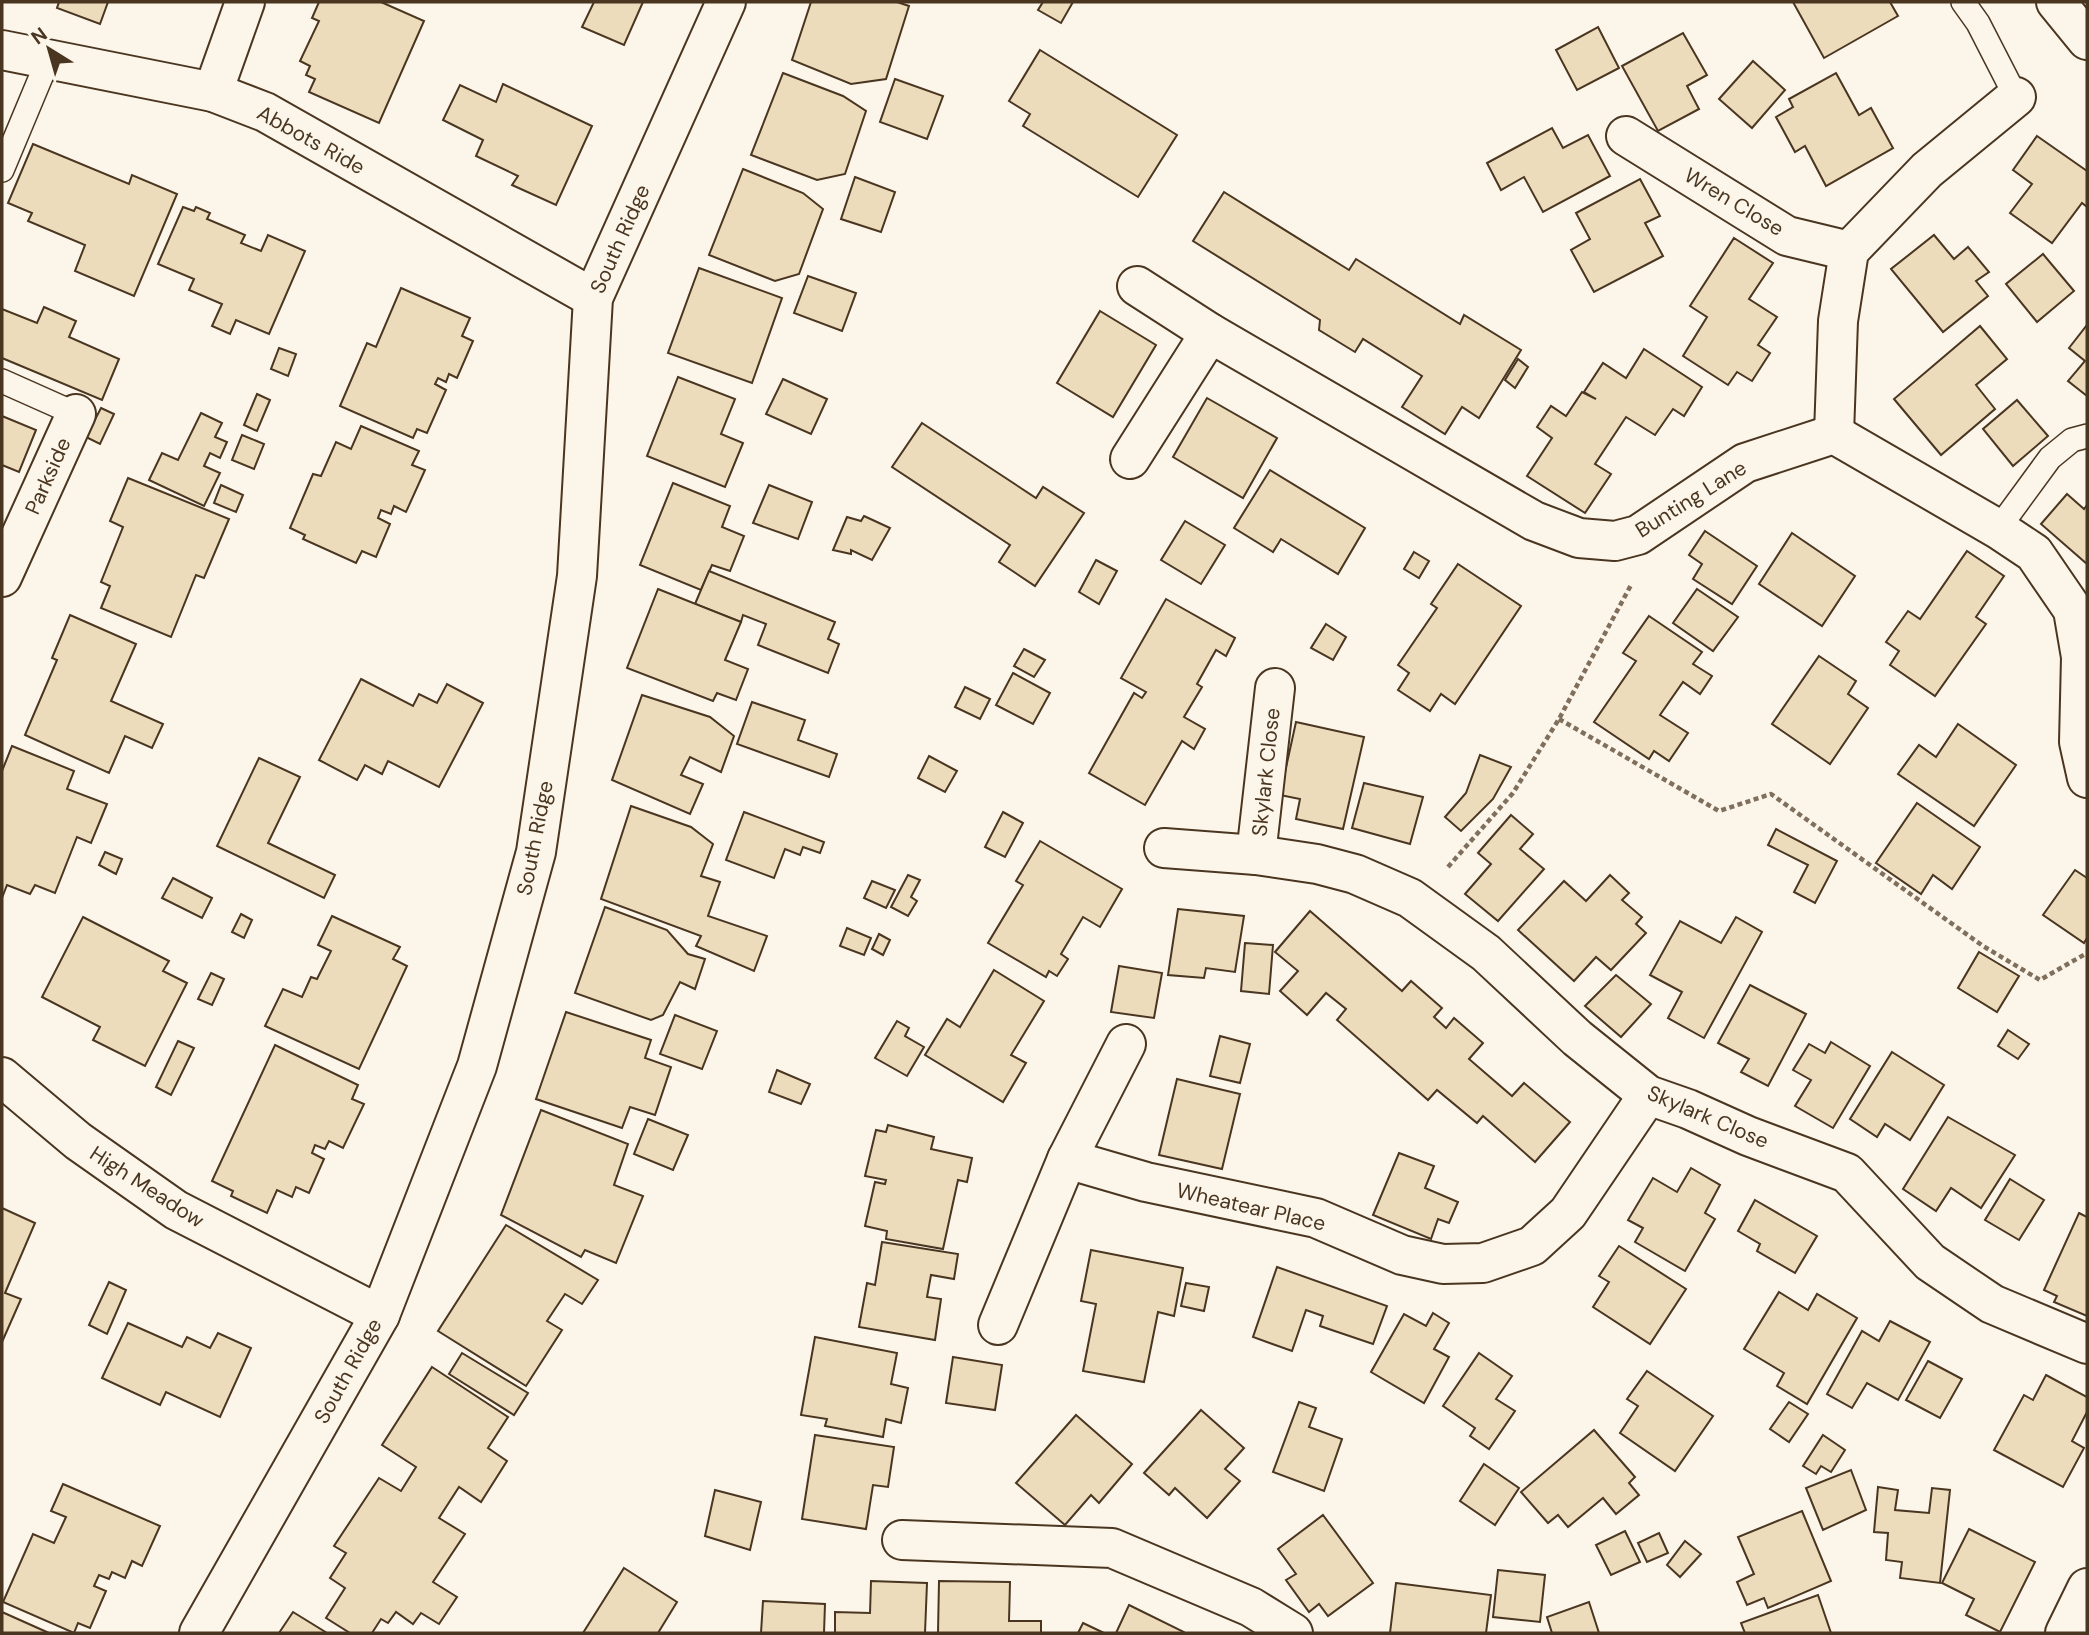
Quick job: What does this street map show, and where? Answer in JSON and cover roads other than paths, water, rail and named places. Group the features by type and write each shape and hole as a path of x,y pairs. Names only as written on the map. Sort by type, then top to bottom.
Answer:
{"street":[{"path":"214,92 245,2"},
{"name":"South Ridge","path":"199,1633 380,1315 477,1066 536,852 577,576 593,298 726,2"},
{"path":"2056,2 2087,40"},
{"name":"Abbots Ride","path":"2,50 214,92 265,112 593,298"},
{"path":"2016,97 1927,170 1849,251 1838,321 1834,434 1998,529 2034,553 2073,610 2081,657 2079,742 2087,778"},
{"name":"Wren Close","path":"1626,136 1787,236 1849,251"},
{"name":"Bunting Lane","path":"1137,286 1210,332 1534,521 1578,538 1615,541 1638,535 1745,463 1834,434"},
{"path":"1130,459 1210,332"},
{"name":"Parkside","path":"4,566 76,414"},
{"name":"Skylark Close","path":"1256,855 1275,688"},
{"name":"Skylark Close","path":"1164,848 1256,855 1317,864 1355,874 1418,902 1486,953 1577,1038 1648,1095 1847,1173 1930,1262 1992,1304 2087,1344"},
{"path":"998,1325 1067,1159 1126,1044"},
{"name":"High Meadow","path":"2,1077 78,1142 176,1210 380,1315"},
{"name":"Wheatear Place","path":"1067,1159 1146,1182 1316,1218 1402,1255 1443,1264 1483,1263 1532,1246 1568,1213 1648,1095"},
{"path":"902,1540 1112,1548 1251,1607 1293,1633"},
{"path":"2066,1633 2087,1588"}],"lane":[{"path":"1963,2 1978,23 2016,97"},
{"path":"2,170 48,60"},
{"path":"2,381 76,414"},
{"path":"1998,529 2050,458 2072,440 2087,436"}]}
